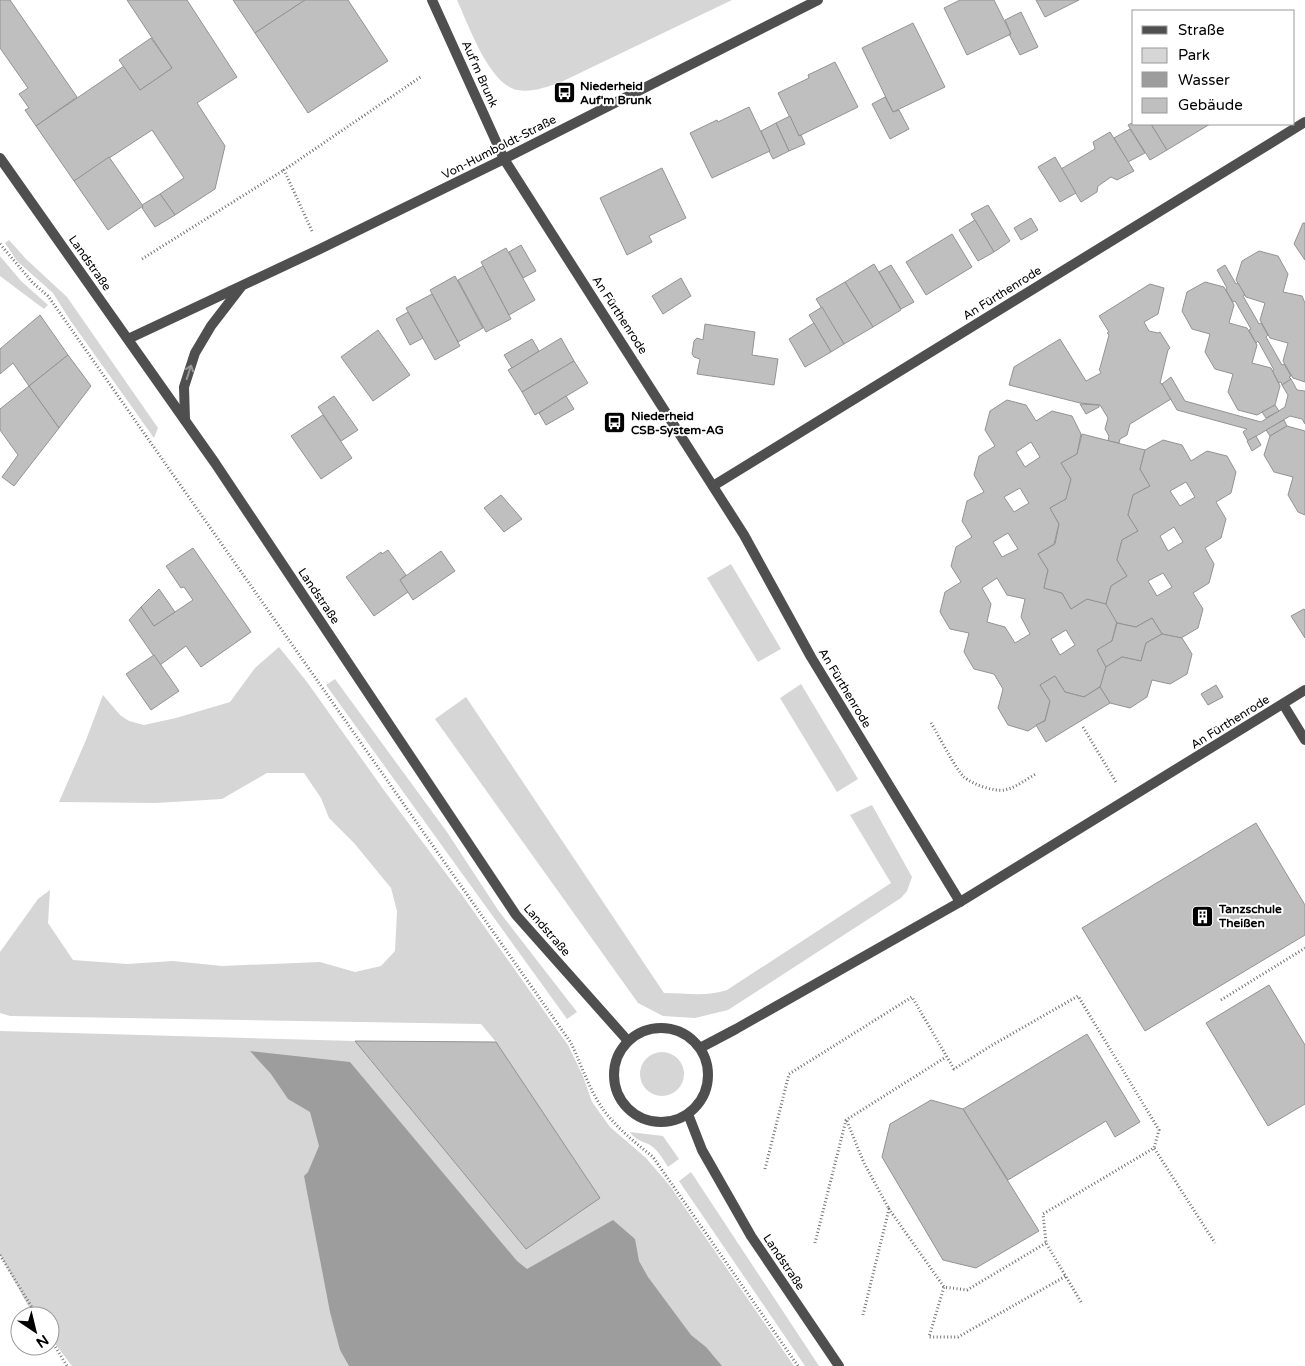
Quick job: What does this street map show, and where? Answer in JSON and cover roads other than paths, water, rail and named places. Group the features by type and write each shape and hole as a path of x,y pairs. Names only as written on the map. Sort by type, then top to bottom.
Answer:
{"street":[{"name":"Auf'm Brunk","path":"432,0 504,159"},
{"name":"Von-Humboldt-Straße","path":"128,339 320,249 504,159 818,0"},
{"name":"An Fürthenrode","path":"713,486 1305,122"},
{"name":"Landstraße","path":"0,158 228,481 516,915 628,1041"},
{"name":"An Fürthenrode","path":"504,159 744,536 811,657 960,902"},
{"name":"Von-Humboldt-Straße","path":"185,420 184,387 195,353 211,326 243,284"},
{"name":"An Fürthenrode","path":"700,1048 960,902 1305,690"},
{"name":"An Fürthenrode","path":"1283,704 1305,740"},
{"path":"665,1028 674,1029 688,1037 700,1048 707,1065 708,1084 701,1101 688,1114 671,1121 654,1122 637,1117 624,1105 615,1090 613,1072 618,1055 628,1041 642,1032 665,1028"},
{"name":"Landstraße","path":"688,1114 702,1150 751,1236 839,1366"}],"water":[{"path":"250,1051 350,1062 517,1261 527,1269 613,1220 635,1239 639,1261 648,1277 691,1335 706,1347 722,1366 349,1366 340,1350 330,1312 304,1176 308,1172 319,1146 310,1112 288,1099 271,1074"}],"place":[{"name":"Niederheid Auf'm Brunk","path":"564,93"},
{"name":"Niederheid CSB-System-AG","path":"615,423"},
{"name":"Tanzschule Theißen","path":"1203,916"}]}
